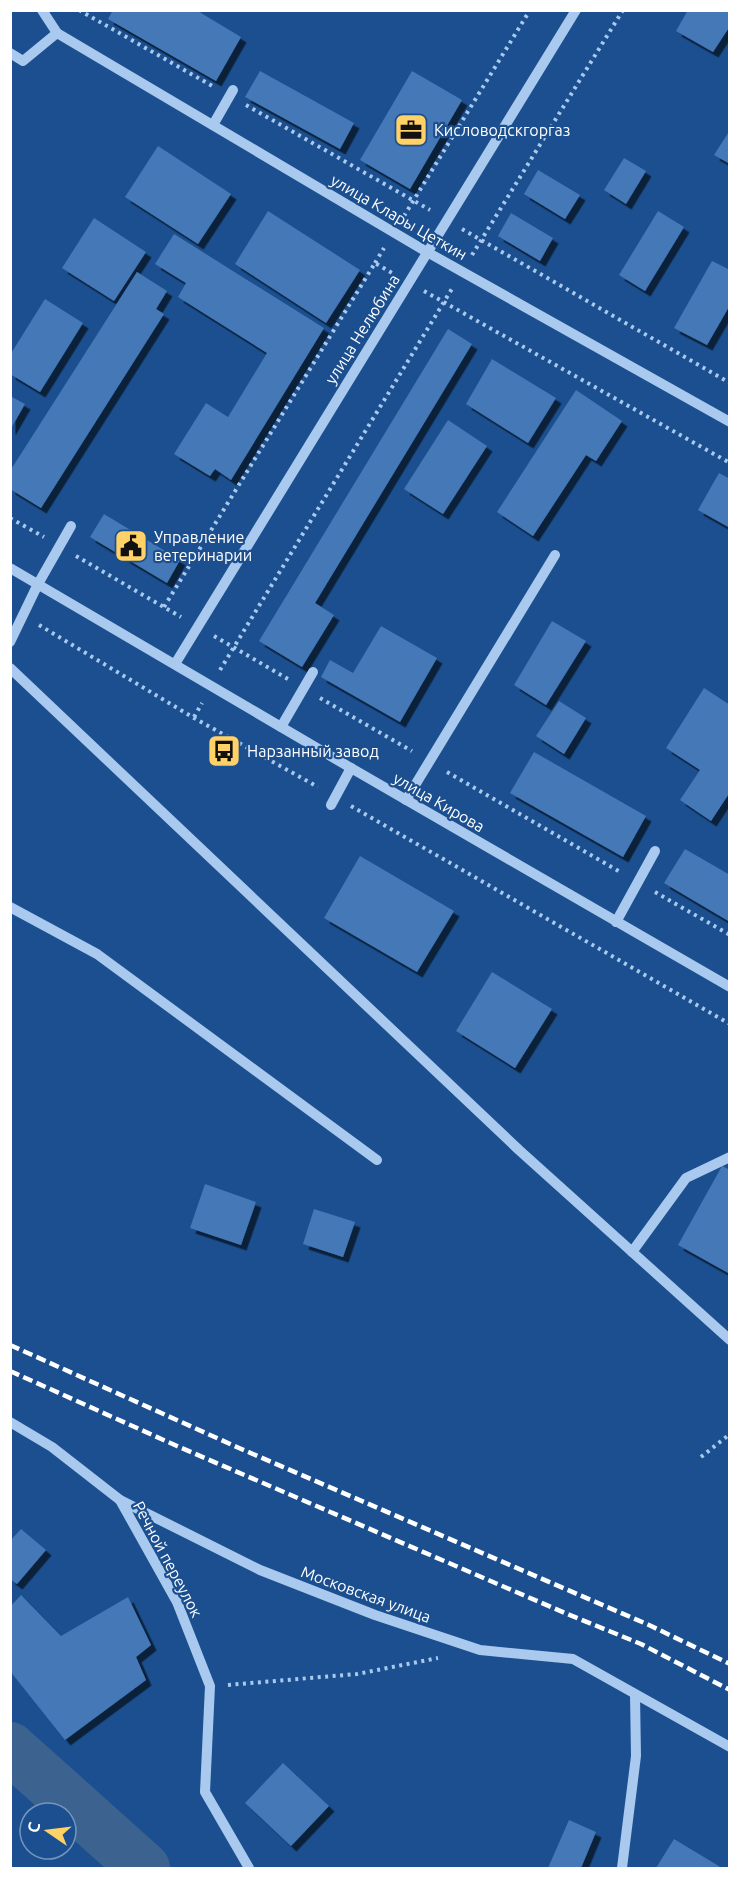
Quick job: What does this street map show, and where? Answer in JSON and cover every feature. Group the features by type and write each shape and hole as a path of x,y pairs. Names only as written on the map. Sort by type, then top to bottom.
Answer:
{"street":[{"path":"10,53 23,61 57,33 42,10"},
{"name":"улица Нелюбина","path":"176,664 572,12"},
{"name":"улица Клары Цеткин","path":"57,33 462,272 729,422"},
{"path":"213,125 231,93"},
{"path":"10,642 38,584 71,526"},
{"path":"406,800 555,555"},
{"name":"улица Кирова","path":"10,568 729,987"},
{"path":"10,668 511,1142 729,1340"},
{"path":"281,727 313,672"},
{"path":"333,801 351,768"},
{"path":"616,922 655,851"},
{"path":"10,907 97,954 378,1160"},
{"path":"632,1252 686,1178 729,1157"},
{"name":"Московская улица","path":"10,1422 52,1447 120,1500 260,1570 375,1615 480,1650 573,1659 729,1747"},
{"name":"Речной переулок","path":"120,1500 177,1602 210,1686 205,1792 249,1869"},
{"path":"622,1869 636,1756 635,1695"}],"path":[{"path":"79,10 231,93 729,383"},
{"path":"164,607 530,10"},
{"path":"194,718 233,647 624,10"},
{"path":"375,263 729,463"},
{"path":"10,518 729,935"},
{"path":"23,615 333,801 729,1024"},
{"path":"701,1457 729,1434"},
{"path":"210,1686 357,1674 480,1650"}],"building":[{"path":"113,10 196,10 241,37 216,81 108,19"},
{"path":"688,10 730,10 730,26 713,52 676,31"},
{"path":"260,71 354,123 340,149 245,97"},
{"name":"Кисловодскгоргаз","path":"412,71 462,100 410,189 360,160"},
{"path":"730,130 730,164 714,155"},
{"path":"158,146 231,194 198,244 125,197"},
{"path":"624,158 646,171 626,204 604,190"},
{"path":"538,170 580,195 565,219 524,194"},
{"path":"268,211 360,270 326,323 235,264"},
{"path":"658,211 684,227 645,291 619,275"},
{"path":"511,213 553,238 540,261 498,236"},
{"path":"94,218 146,252 114,301 62,268"},
{"path":"174,234 324,328 231,480 215,469 210,476 174,454 206,403 228,417 267,353 178,297 186,283 155,264"},
{"path":"712,261 730,270 730,305 707,345 674,328"},
{"path":"137,272 167,291 156,309 164,314 41,508 10,489 10,471"},
{"path":"45,299 83,323 40,392 10,374 10,355"},
{"path":"448,329 472,344 315,603 334,615 302,667 259,641"},
{"path":"492,359 556,398 528,443 466,404"},
{"path":"576,390 622,421 596,461 586,455 533,536 497,512"},
{"path":"10,396 25,404 10,430"},
{"path":"448,420 487,446 443,514 404,489"},
{"path":"719,473 730,479 730,528 698,510"},
{"path":"104,514 180,560 167,583 90,537"},
{"path":"552,621 586,641 546,705 514,685"},
{"path":"381,626 437,658 400,722 321,677 330,660 353,673"},
{"path":"704,688 730,705 730,792 711,821 680,800 700,770 666,748"},
{"path":"559,701 586,718 564,754 536,736"},
{"path":"534,752 646,816 623,857 510,793"},
{"path":"685,849 730,875 730,922 664,883"},
{"path":"360,856 454,911 417,972 324,918"},
{"path":"492,972 552,1009 515,1068 456,1031"},
{"path":"722,1166 730,1170 730,1274 678,1245"},
{"path":"205,1184 256,1202 241,1245 190,1228"},
{"path":"314,1209 355,1222 343,1257 303,1244"},
{"path":"21,1529 46,1550 17,1584 10,1579 10,1541"},
{"path":"21,1595 61,1636 128,1597 151,1645 136,1657 146,1680 65,1740 10,1671 10,1607"},
{"path":"283,1763 329,1806 291,1846 245,1803"},
{"path":"569,1820 596,1832 581,1868 548,1868"},
{"path":"674,1839 722,1868 656,1868"}],"waterway":[{"path":"10,1748 144,1868"}],"railway":[{"path":"10,1345 239,1448 649,1625 730,1664"},
{"path":"10,1371 177,1446 641,1644 730,1690"}],"place":[{"name":"Кисловодскгоргаз","path":"411,130"},
{"name":"Управление ветеринарии","path":"131,546"},
{"name":"Нарзанный завод","path":"224,751"}]}
